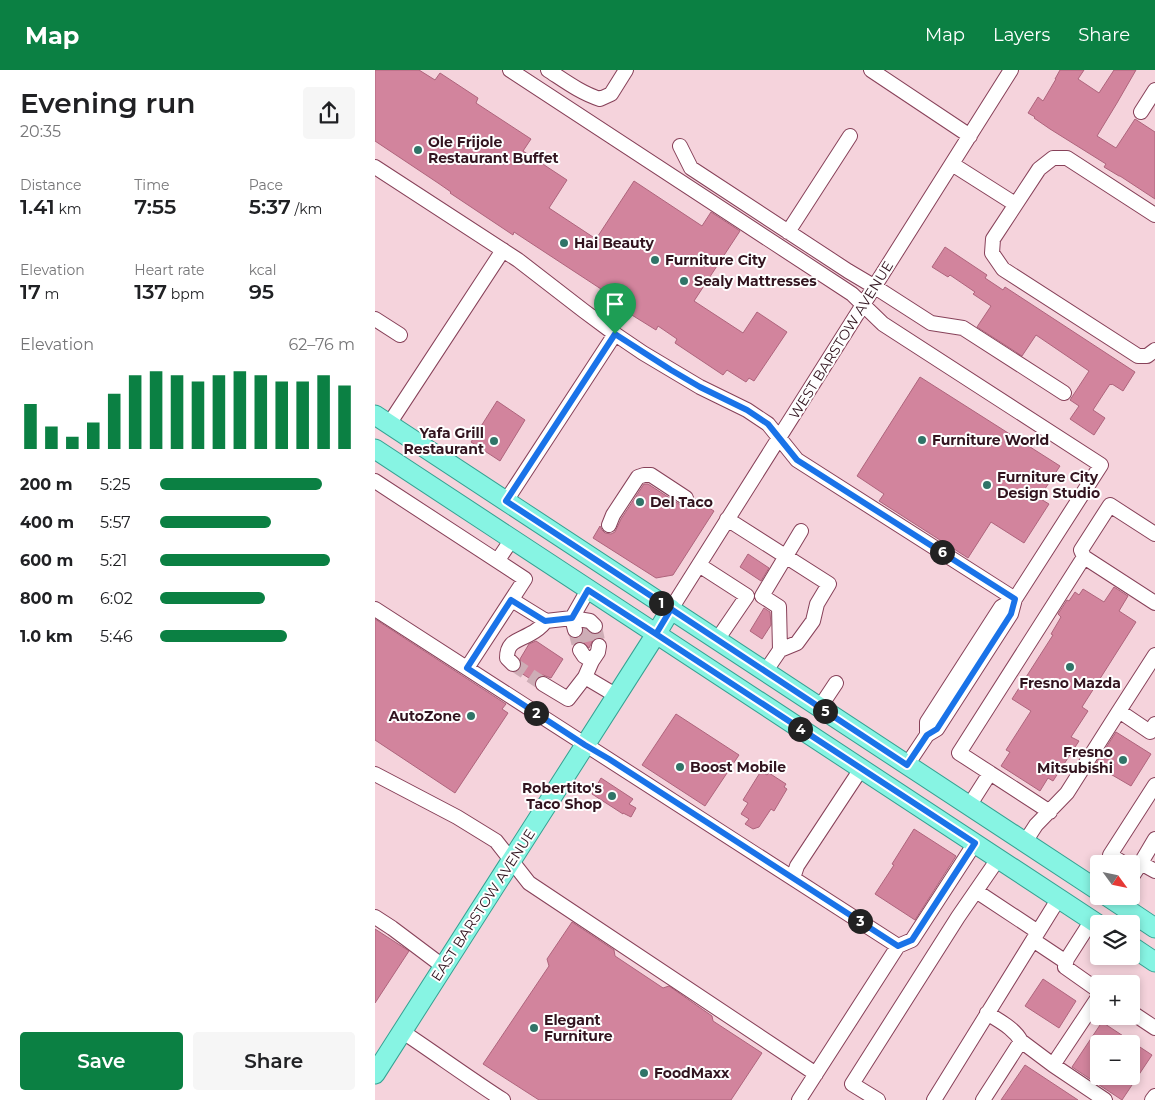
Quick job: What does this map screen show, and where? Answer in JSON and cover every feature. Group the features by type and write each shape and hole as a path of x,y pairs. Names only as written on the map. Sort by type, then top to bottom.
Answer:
{"main road":[{"path":"379,422 506,501 1090,885"},
{"path":"375,449 1090,919"},
{"name":"EAST BARSTOW AVENUE","path":"375,1074 512,862 671,609"},
{"path":"1124,905 1155,928"},
{"path":"1140,952 1155,962"}],"street":[{"path":"510,70 852,294 883,324 1101,465 1015,599 1011,614 937,729 927,735 907,765"},
{"path":"548,70 573,86 600,99 611,94 626,70"},
{"path":"871,70 970,136"},
{"name":"WEST BARSTOW AVENUE","path":"671,609 1011,70"},
{"path":"1141,112 1155,90"},
{"path":"788,232 850,136"},
{"path":"680,146 691,168 848,272 931,323 963,328 1064,393"},
{"path":"1155,215 1067,158 1053,158 1039,169 1015,204 993,239 991,253 1003,268 1138,356 1147,356 1155,350"},
{"path":"952,164 1015,204"},
{"path":"375,166 518,260 615,334 671,370 768,424 797,460 1015,599"},
{"path":"379,422 503,250"},
{"path":"375,319 400,335"},
{"path":"506,501 615,334"},
{"path":"609,525 613,515 637,477 651,475 686,498"},
{"path":"375,481 525,579 467,668"},
{"path":"1155,534 1110,505 1081,550 1084,557 1155,603"},
{"path":"727,519 829,584 817,604 813,620 797,643 780,650 765,672"},
{"path":"762,596 801,532"},
{"path":"497,560 512,539"},
{"path":"1050,812 959,753 1084,557"},
{"path":"699,564 747,596 762,596 779,607 780,650"},
{"path":"511,600 545,621 582,624 588,590"},
{"path":"717,640 747,596"},
{"path":"375,609 898,946"},
{"path":"513,664 507,658 507,652 512,644 518,639 532,634 545,621"},
{"path":"543,684 568,699 585,677 590,651"},
{"path":"1025,842 1036,825 1067,793 1155,655"},
{"path":"585,677 617,696"},
{"path":"819,708 835,683"},
{"path":"1119,711 1150,732 1155,724"},
{"path":"793,878 797,866 861,768"},
{"path":"969,806 990,773"},
{"path":"375,774 457,817 496,841 529,883 816,1074"},
{"path":"1110,855 1155,785"},
{"path":"1140,859 1155,839"},
{"path":"799,1100 898,946 912,940 975,843"},
{"path":"878,1100 852,1084 958,917 998,859"},
{"path":"1140,867 1146,866 1155,871"},
{"path":"976,891 1066,962"},
{"path":"933,1100 1059,898"},
{"path":"375,917 444,966"},
{"path":"1090,929 1066,962 1065,967 1090,985"},
{"path":"1053,1065 1090,1010"},
{"path":"987,1013 1009,1027 1021,1041 1053,1065 1105,1100"},
{"path":"1140,1018 1155,1028"},
{"path":"403,1032 503,1100"},
{"path":"983,1100 1021,1041"},
{"path":"1152,1100 1155,1096"}],"building":[{"path":"375,70 419,70 435,80 440,73 478,98 476,103 531,139 523,151 567,180 549,208 596,239 634,181 702,226 711,212 740,231 694,301 743,333 757,312 787,332 754,381 749,378 746,382 727,370 723,375 675,343 677,339 658,326 656,330 627,312 630,308 514,232 513,235 375,141"},
{"path":"1060,70 1084,70 1078,79 1099,93 1114,70 1136,70 1097,136 1116,148 1135,119 1155,132 1155,199 1104,167 1106,164 1028,113 1038,97 1043,101"},
{"path":"945,247 987,275 985,278 1003,290 1005,287 1135,372 1123,391 1110,384 1093,410 1105,418 1094,435 1070,419 1079,406 1070,400 1089,371 1036,335 1022,356 977,327 991,306 973,294 975,292 950,275 948,277 932,267"},
{"path":"920,377 1060,466 1039,498 1049,504 1024,543 991,522 968,558 879,501 884,494 857,476"},
{"path":"497,401 525,420 500,461 471,442"},
{"path":"644,484 648,484 682,506 690,506 695,499 714,511 673,575 656,578 593,538 600,526 605,533 611,534 615,532 621,519"},
{"path":"748,554 769,568 761,581 740,567"},
{"name":"Fresno Mazda","path":"1114,587 1128,596 1119,611 1136,622 1082,707 1088,711 1071,737 1079,741 1053,781 1048,778 1040,791 1001,766 1010,752 1006,750 1031,711 1012,699 1053,635 1051,634 1061,617 1058,614 1067,600 1069,601 1075,592 1079,595 1083,589 1104,602"},
{"path":"764,608 770,612 771,625 762,639 750,631"},
{"path":"375,619 506,704 502,709 508,713 455,793 375,740"},
{"path":"584,629 593,635 602,632 603,638 593,640 589,648 583,642 579,641 574,644 573,638 581,637"},
{"path":"536,641 563,659 551,678 543,675 538,677 535,682 518,671 522,666 520,659 529,644"},
{"path":"676,714 739,755 705,806 642,765"},
{"path":"1116,732 1151,754 1131,786 1095,765"},
{"path":"761,771 767,775 769,773 786,784 784,787 787,789 774,811 771,809 759,827 753,829 745,824 749,819 741,814 748,803 743,800"},
{"name":"Robertito's Taco Shop","path":"601,778 633,799 629,804 636,808 631,817 592,794"},
{"path":"914,829 956,856 915,920 875,894"},
{"path":"572,922 614,950 615,956 663,988 669,986 712,1016 713,1021 762,1053 731,1100 539,1100 483,1064 549,966 547,959"},
{"path":"375,929 409,951 375,1003"},
{"path":"1043,979 1076,1001 1059,1028 1025,1006"},
{"path":"1100,1025 1107,1025 1122,1035 1093,1035"},
{"path":"1090,1040 1090,1079 1072,1067"},
{"path":"1140,1047 1152,1055 1140,1073"},
{"path":"1025,1065 1078,1100 1001,1100"},
{"path":"1099,1085 1132,1085 1122,1100"}],"tunnel":[{"path":"595,626 599,646"},
{"path":"585,628 590,648"},
{"path":"575,630 580,650"},
{"path":"513,664 543,684"}],"place":[{"name":"Ole Frijole Restaurant Buffet","path":"418,150"},
{"name":"Hai Beauty","path":"564,243"},
{"name":"Furniture City","path":"655,260"},
{"name":"Sealy Mattresses","path":"684,281"},
{"name":"Furniture World","path":"922,440"},
{"name":"Yafa Grill Restaurant","path":"494,441"},
{"name":"Furniture City Design Studio","path":"987,485"},
{"name":"Del Taco","path":"640,502"},
{"name":"Fresno Mazda","path":"1070,667"},
{"name":"AutoZone","path":"471,716"},
{"name":"Fresno Mitsubishi","path":"1123,760"},
{"name":"Boost Mobile","path":"680,767"},
{"name":"Robertito's Taco Shop","path":"612,796"},
{"name":"Elegant Furniture","path":"534,1028"},
{"name":"FoodMaxx","path":"644,1073"}],"route":[{"path":"615,334 506,501 671,609 656,634 588,590 572,618 545,621 511,600 467,668 898,946 912,940 975,843 656,634 671,609 907,765 927,735 937,729 1011,614 1015,599 797,460 768,424 747,410 700,387 615,334"}]}
